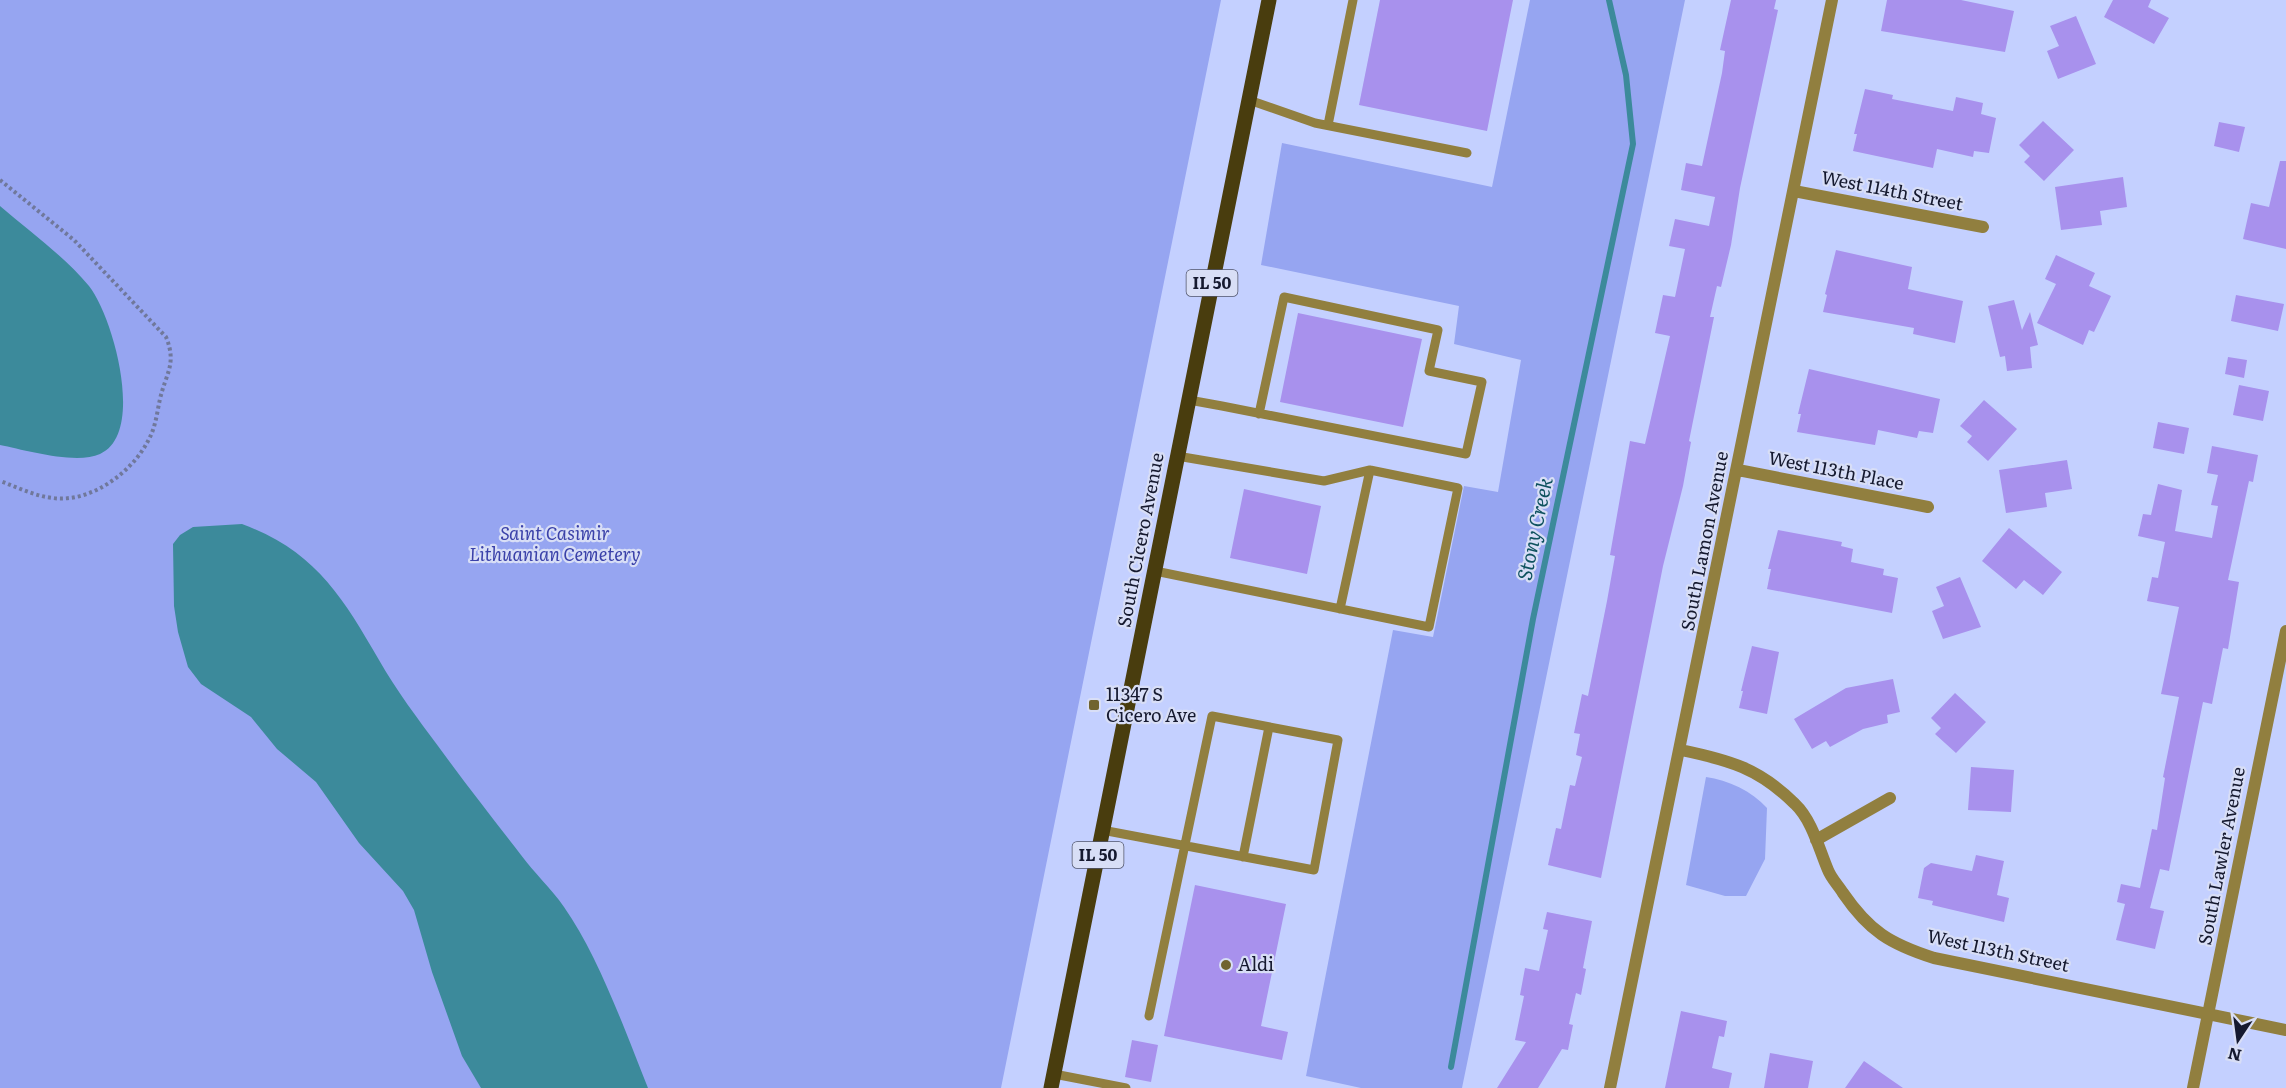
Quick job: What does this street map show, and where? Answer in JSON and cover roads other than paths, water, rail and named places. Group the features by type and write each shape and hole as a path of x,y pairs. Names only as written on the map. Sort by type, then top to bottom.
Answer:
{"main road":[{"name":"South Cicero Avenue","path":"1052,1081 1269,0"}],"street":[{"name":"South Lamon Avenue","path":"1610,1088 1681,750 1832,0"},
{"name":"West 114th Street","path":"1794,191 1983,227"},
{"name":"West 113th Place","path":"1738,470 1928,507"},
{"name":"South Lawler Avenue","path":"2193,1088 2286,631"},
{"name":"West 113th Street","path":"1681,750 1730,760 1761,776 1797,805 1816,840 1829,873 1858,915 1879,934 1902,948 1934,958 2286,1030"},
{"path":"1816,840 1890,798"}],"lane":[{"path":"1328,125 1353,0"},
{"path":"1249,100 1328,125 1467,153"},
{"path":"1189,400 1259,414 1466,454 1482,382 1429,371 1438,330 1284,297 1259,414"},
{"path":"1155,571 1429,627 1458,488 1370,470 1324,481 1177,456"},
{"path":"1340,609 1370,470"},
{"path":"1102,830 1185,846 1243,856 1314,870 1338,740 1212,716 1185,846 1149,1016"},
{"path":"1243,856 1269,727"},
{"path":"1052,1081 1126,1088"}],"waterway":[{"name":"Stony Creek","path":"1451,1067 1533,619 1633,144 1626,75 1609,0"}],"place":[{"name":"11347 S Cicero Ave","path":"1094,705"},
{"name":"Aldi","path":"1226,965"}],"park label":[{"name":"Saint Casimir Lithuanian Cemetery","path":"555,544"}]}
